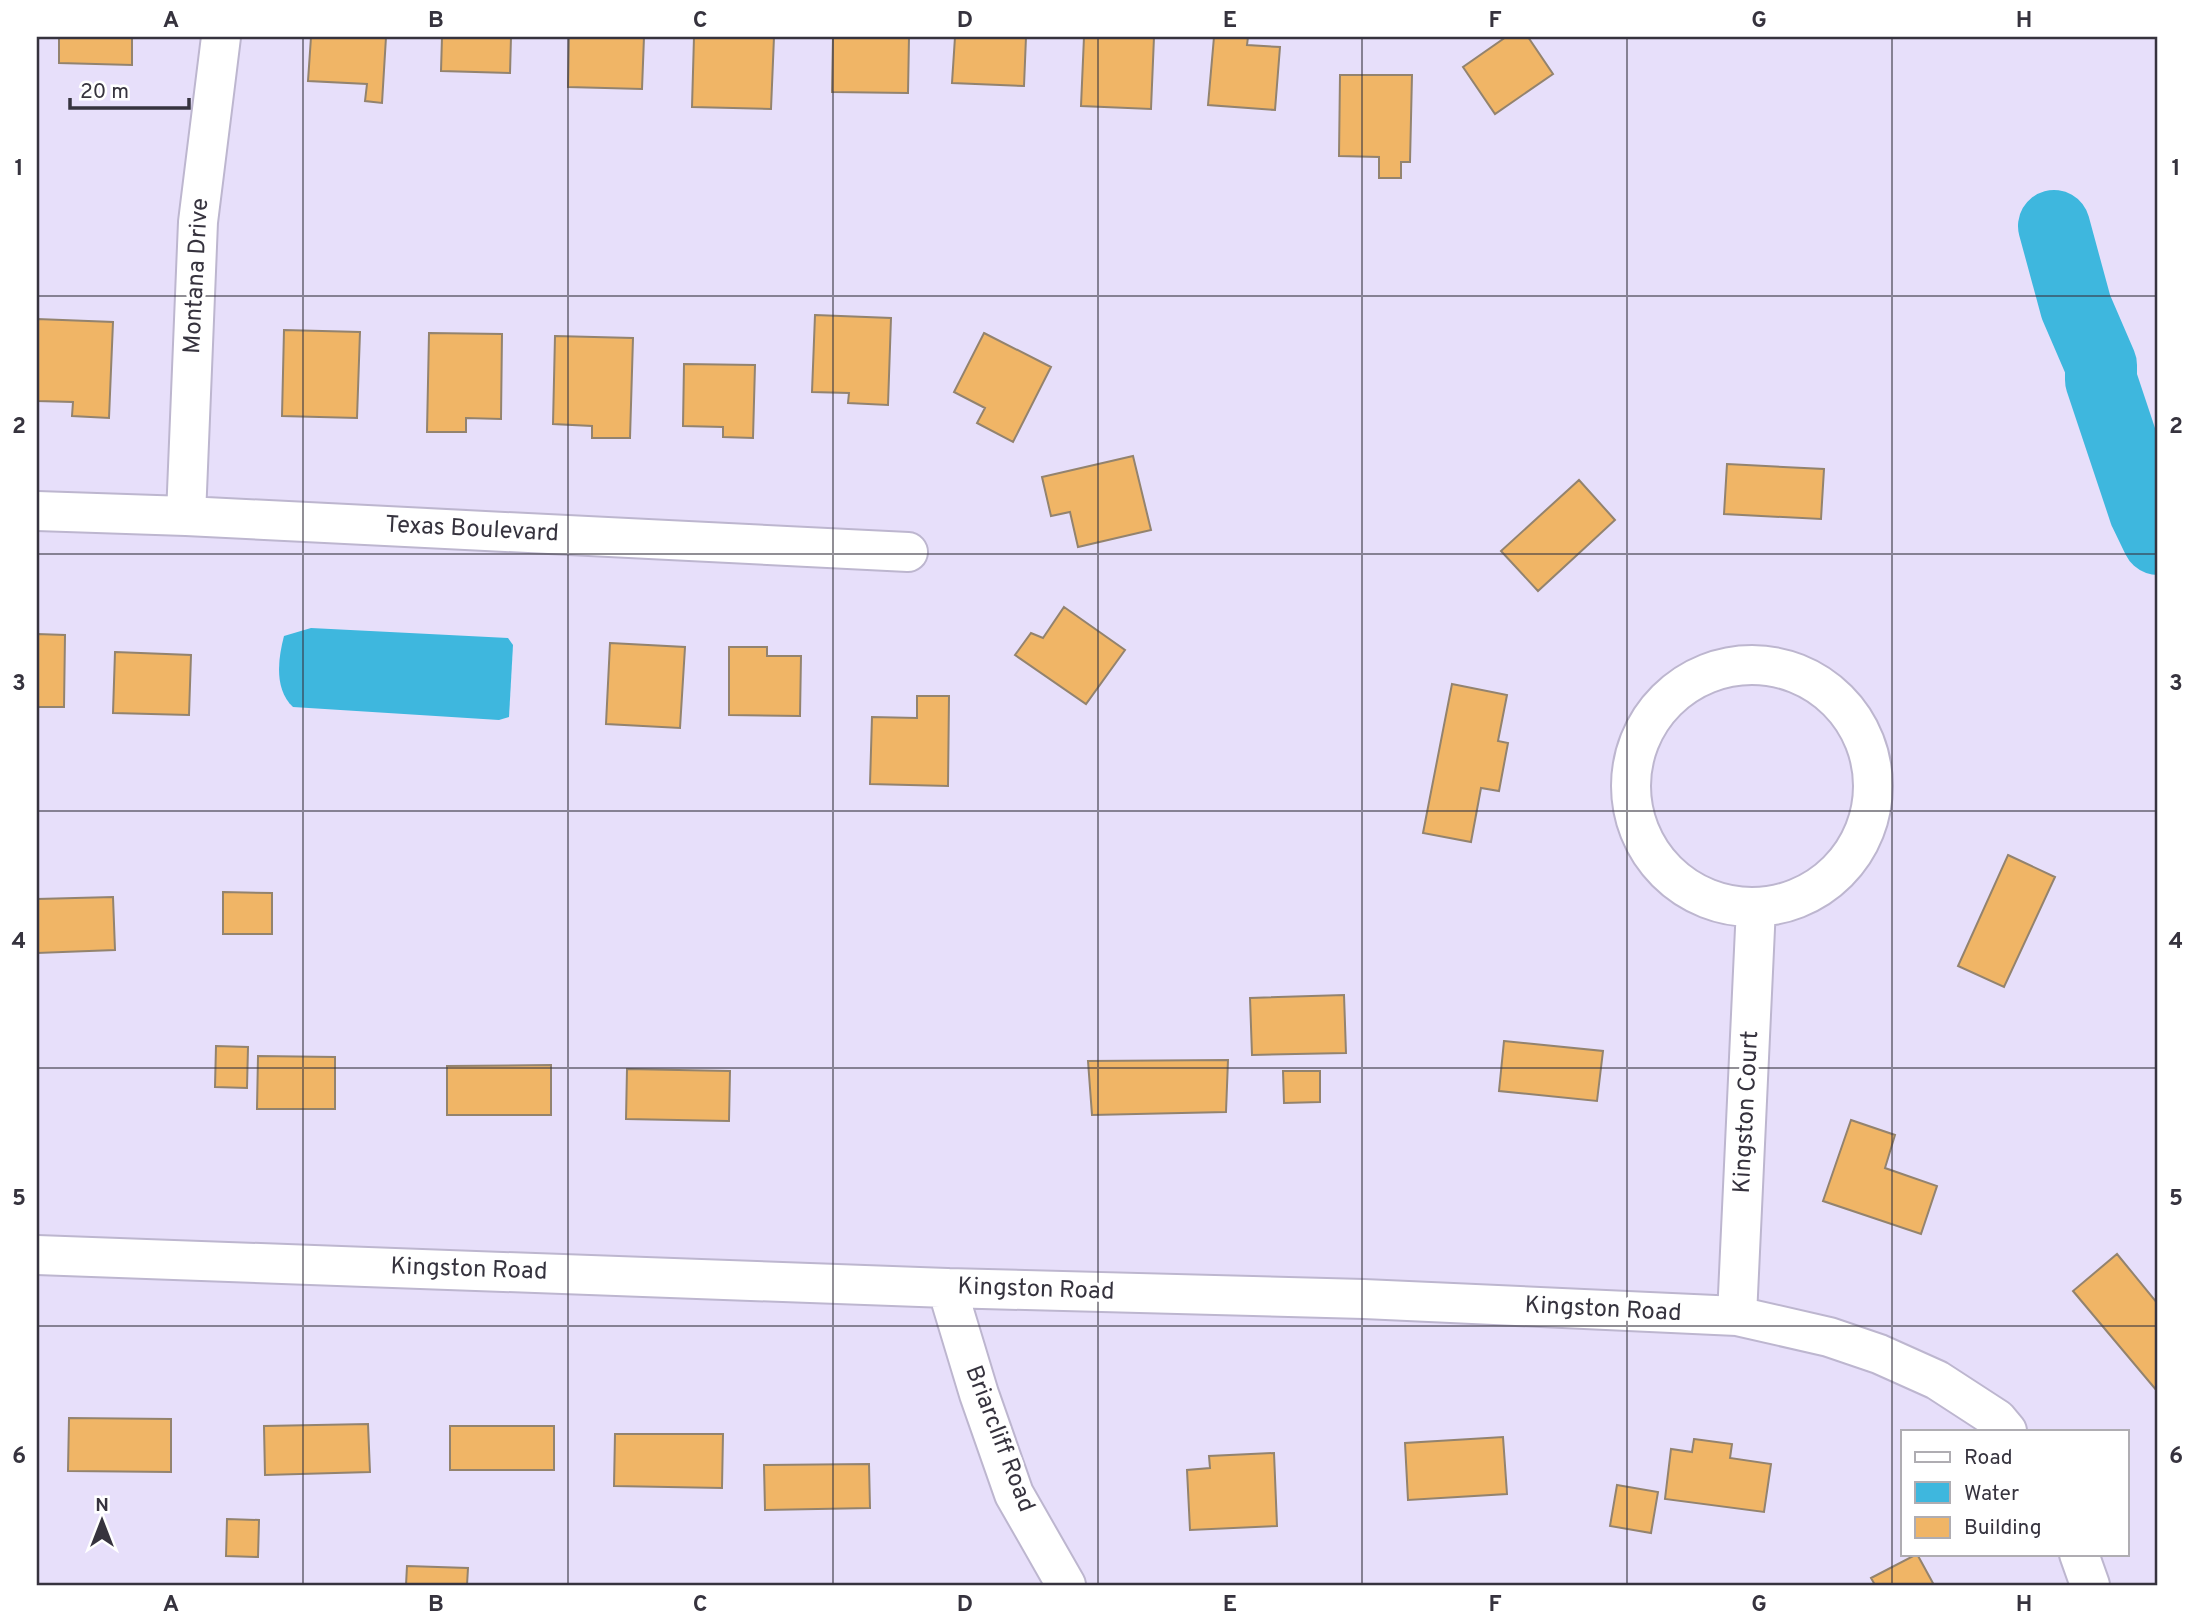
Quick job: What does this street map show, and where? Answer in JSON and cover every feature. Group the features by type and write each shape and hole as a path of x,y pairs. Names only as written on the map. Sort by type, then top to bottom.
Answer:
{"street":[{"name":"Montana Drive","path":"186,516 198,222 221,37"},
{"name":"Texas Boulevard","path":"37,511 908,552"},
{"path":"1753,664 1794,672 1830,692 1857,724 1872,764 1873,806 1859,845 1833,877 1797,899 1756,907 1718,903 1683,887 1656,861 1637,827 1630,789 1635,752 1651,717 1678,689 1712,671 1753,664"},
{"name":"Kingston Court","path":"1737,1316 1756,907"},
{"name":"Kingston Road","path":"37,1255 1364,1299 1737,1316 1829,1337 1879,1354 1937,1380 1997,1419 2006,1430"},
{"name":"Briarcliff Road","path":"947,1287 979,1394 1014,1494 1066,1585"},
{"path":"2081,1556 2090,1585"}],"water":[{"path":"311,628 508,638 513,645 509,717 499,720 293,707 280,683 279,664 284,636"}],"building":[{"path":"59,37 132,37 132,65 59,63"},
{"path":"311,37 386,37 382,103 365,101 367,84 308,81"},
{"path":"442,37 511,37 510,73 441,71"},
{"path":"569,37 644,37 642,89 568,87"},
{"path":"694,37 774,37 771,109 692,107"},
{"path":"833,37 909,37 908,93 832,92"},
{"path":"955,37 1026,37 1024,86 952,83"},
{"path":"1084,37 1154,37 1151,109 1081,106"},
{"path":"1214,37 1248,37 1247,45 1280,47 1275,110 1208,105"},
{"path":"1506,37 1528,37 1553,74 1495,114 1463,67"},
{"path":"1340,75 1412,75 1410,162 1401,162 1401,178 1379,178 1379,157 1339,156"},
{"path":"815,315 891,318 888,405 848,403 849,393 812,392"},
{"path":"37,319 113,322 109,418 72,416 73,402 37,401"},
{"path":"284,330 360,332 357,418 282,416"},
{"path":"429,333 502,334 501,419 466,418 466,432 427,432"},
{"path":"984,333 1051,367 1013,442 977,423 985,408 954,392"},
{"path":"555,336 633,338 630,438 592,438 592,426 553,424"},
{"path":"684,364 755,365 753,438 723,437 723,427 683,426"},
{"path":"1133,456 1151,530 1078,547 1070,512 1051,516 1042,477"},
{"path":"1727,464 1824,469 1821,519 1724,514"},
{"path":"1579,480 1615,520 1538,591 1501,551"},
{"path":"1064,607 1125,650 1086,704 1015,655 1031,633 1043,638"},
{"path":"37,634 65,635 64,707 37,707"},
{"path":"610,643 685,647 680,728 606,724"},
{"path":"729,647 767,647 767,656 801,656 800,716 729,715"},
{"path":"115,652 191,655 189,715 113,713"},
{"path":"1452,684 1507,695 1498,741 1508,743 1499,791 1481,788 1471,842 1423,833"},
{"path":"917,696 949,696 948,786 870,784 872,717 917,718"},
{"path":"2008,855 2055,877 2004,987 1958,966"},
{"path":"223,892 272,893 272,934 223,934"},
{"path":"113,897 115,950 37,953 37,899"},
{"path":"1344,995 1346,1053 1252,1055 1250,998"},
{"path":"1504,1041 1603,1051 1597,1101 1499,1091"},
{"path":"216,1046 248,1047 247,1088 215,1087"},
{"path":"258,1056 335,1057 335,1109 257,1109"},
{"path":"1228,1060 1226,1112 1092,1115 1088,1061"},
{"path":"551,1065 551,1115 447,1115 447,1066"},
{"path":"627,1069 730,1071 729,1121 626,1119"},
{"path":"1283,1071 1320,1071 1320,1102 1284,1103"},
{"path":"1851,1120 1895,1135 1885,1168 1937,1186 1921,1234 1823,1201"},
{"path":"2117,1254 2158,1304 2157,1391 2073,1291"},
{"path":"69,1418 171,1419 171,1472 68,1471"},
{"path":"368,1424 370,1472 265,1475 264,1426"},
{"path":"450,1426 554,1426 554,1470 450,1470"},
{"path":"615,1434 723,1434 722,1488 614,1486"},
{"path":"1503,1437 1507,1494 1408,1500 1405,1443"},
{"path":"1694,1439 1732,1444 1730,1458 1771,1464 1764,1512 1665,1499 1671,1449 1692,1452"},
{"path":"1274,1453 1277,1526 1190,1530 1187,1470 1210,1468 1209,1456"},
{"path":"869,1464 870,1508 765,1510 764,1465"},
{"path":"1617,1485 1658,1492 1651,1533 1610,1526"},
{"path":"227,1519 259,1520 258,1557 226,1556"},
{"path":"1918,1556 1934,1585 1875,1585 1871,1578"},
{"path":"407,1566 468,1568 467,1585 406,1585"}],"waterway":[{"path":"2054,226 2076,307 2101,365 2101,380 2145,512 2158,539"}]}
